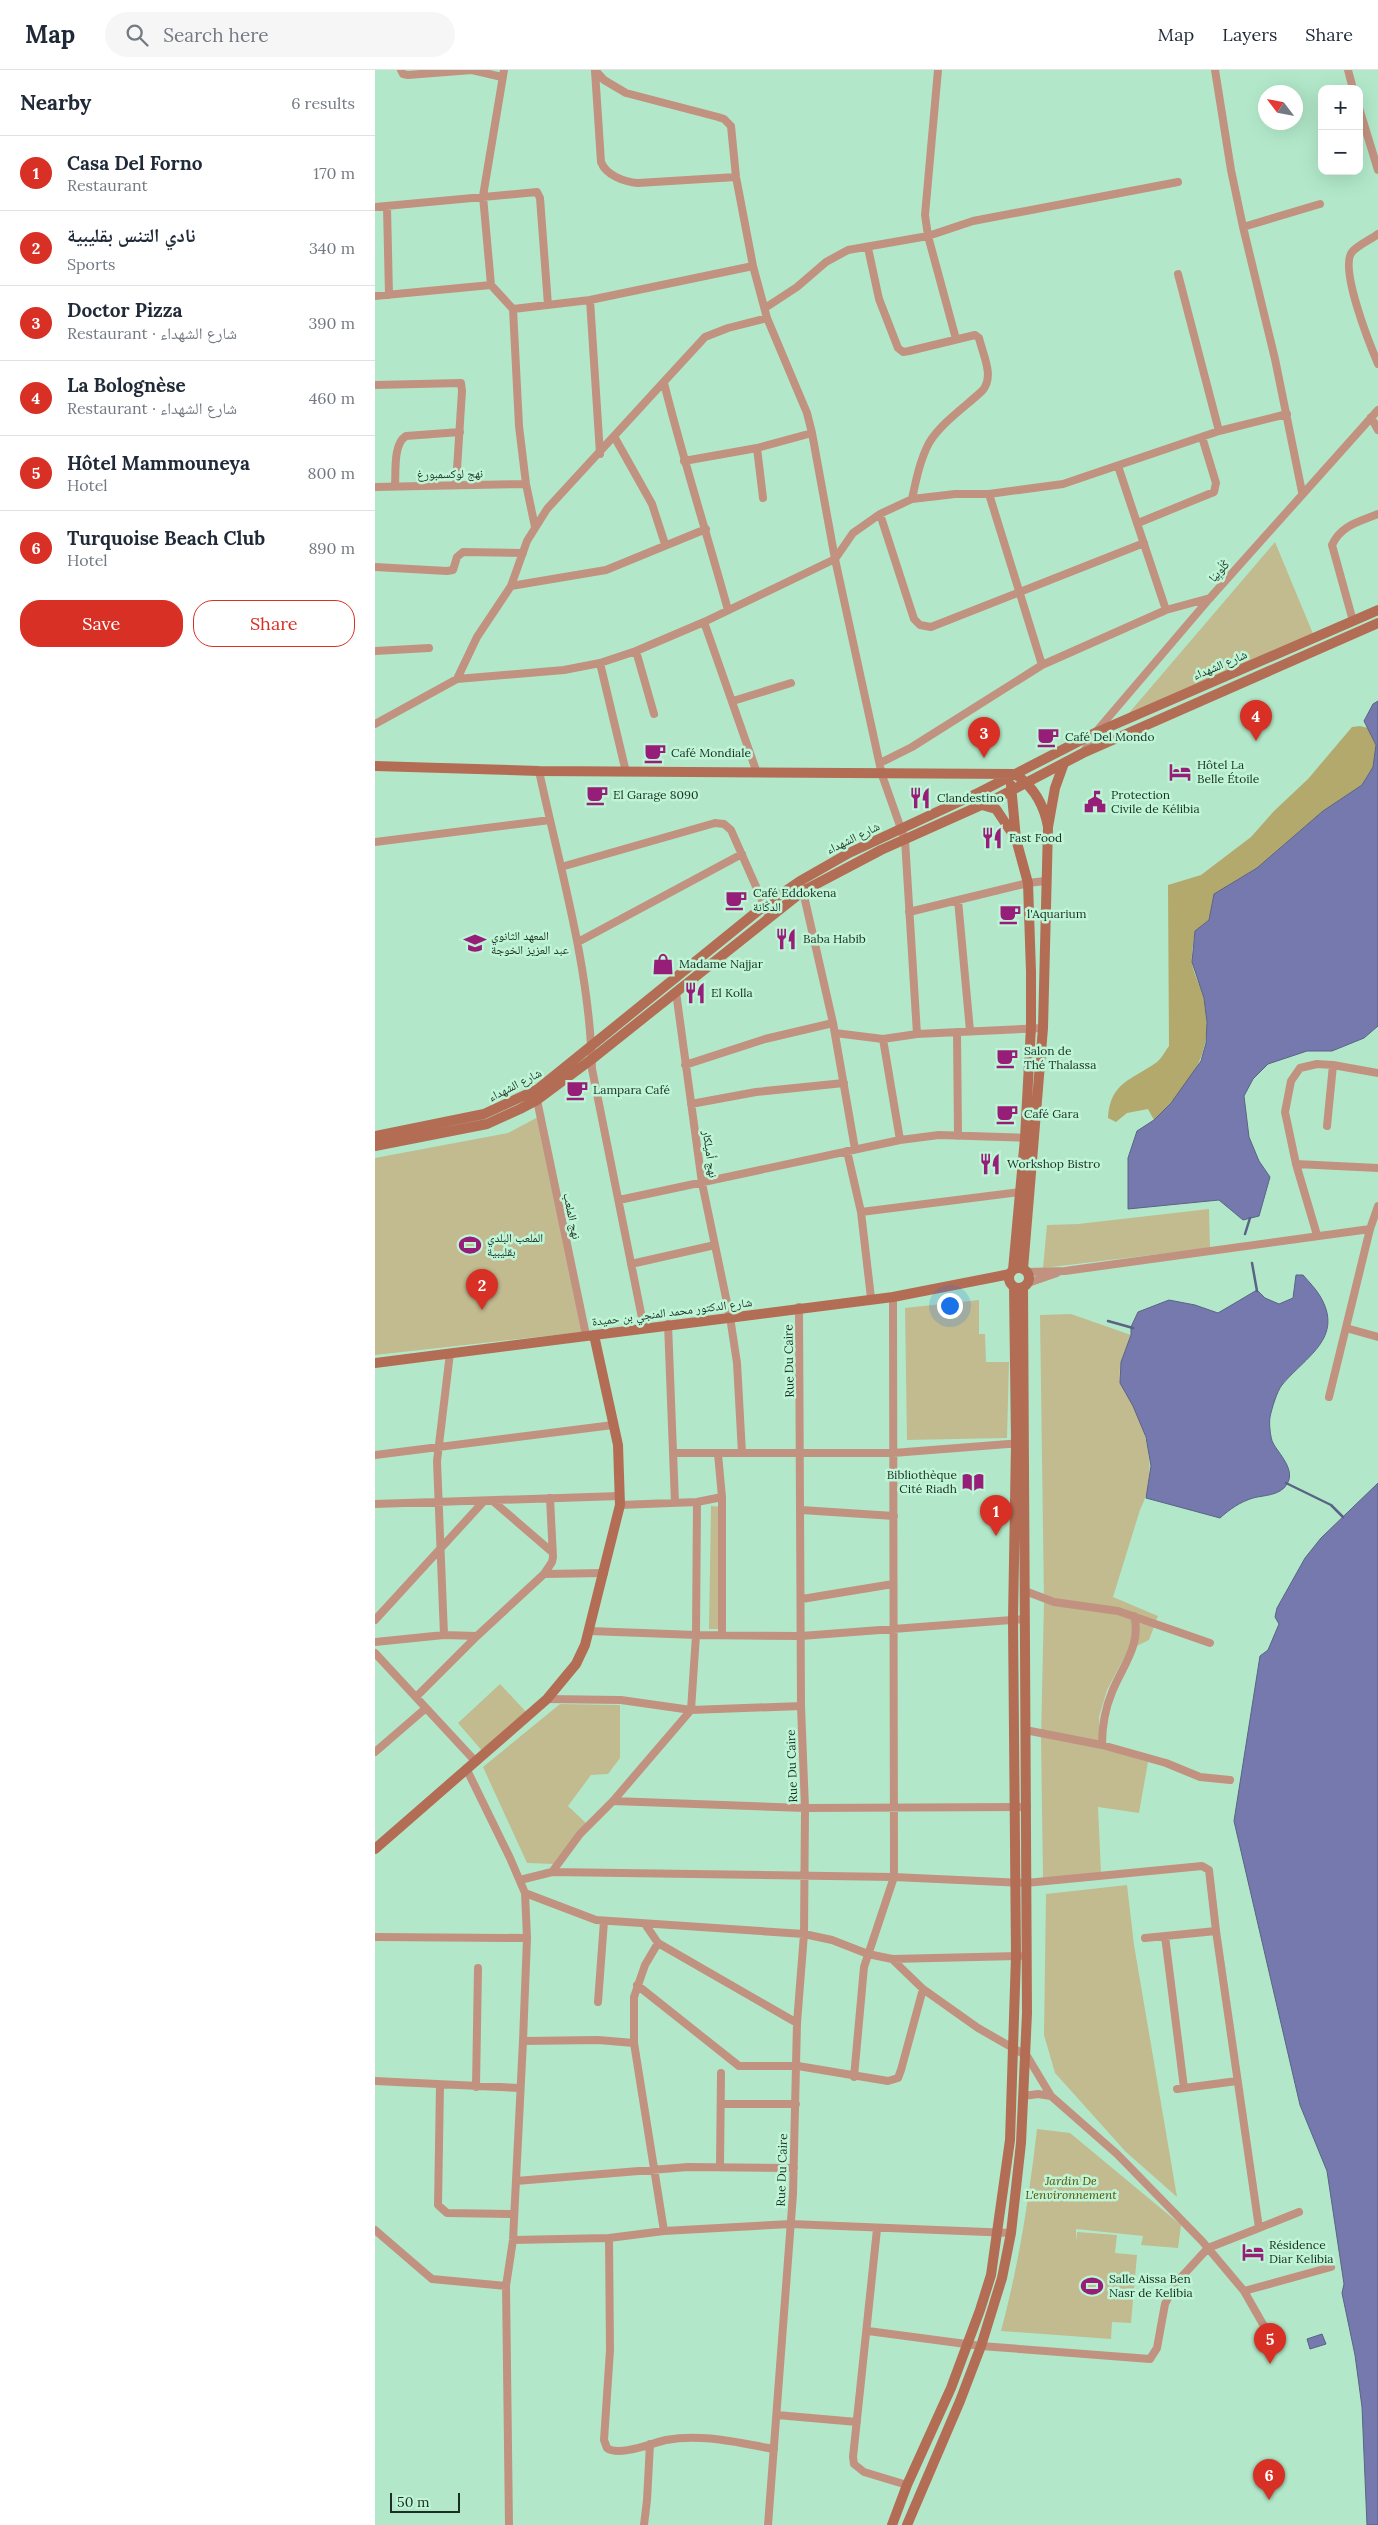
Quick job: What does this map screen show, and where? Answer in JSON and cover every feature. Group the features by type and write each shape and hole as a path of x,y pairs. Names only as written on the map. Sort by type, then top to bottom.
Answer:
{"street":[{"path":"401,70 403,74 408,75 472,70 503,73 483,196 491,285 513,309 519,426 525,484 535,527"},
{"path":"595,70 604,80 626,93 724,119 731,126 736,177 753,266 767,318 807,413 835,559 882,775 905,840 917,1034"},
{"path":"595,70 601,162 606,171 629,183 736,177"},
{"path":"938,70 926,205 928,236 956,339"},
{"path":"1215,70 1231,170 1287,414 1302,492"},
{"path":"1348,70 1352,85"},
{"path":"1363,121 1378,170"},
{"path":"765,308 797,287 836,255 848,250 928,236 973,221 1178,182"},
{"path":"375,207 533,192 539,194 548,305"},
{"path":"1243,227 1319,204"},
{"path":"387,207 389,295"},
{"path":"1378,234 1352,253 1348,265 1366,334 1378,364"},
{"path":"868,248 879,299 898,348 903,352 956,339 978,336 989,381 982,391 937,432 930,441 921,461 912,499"},
{"path":"513,309 590,300 753,266"},
{"path":"1178,274 1219,431"},
{"path":"375,296 491,285"},
{"path":"590,300 600,454"},
{"path":"457,679 477,637 511,586 535,527 547,509 615,438 691,350 705,337 728,328 767,318"},
{"path":"375,385 461,383 456,485"},
{"path":"664,383 684,461 706,529 728,610"},
{"name":"كْلُوبِيَا","path":"1083,753 1095,733 1210,598 1302,492 1378,410"},
{"path":"375,724 457,679 523,674 600,662 637,651 704,622 835,559 853,533 880,514 912,499 955,494 989,494 1063,484 1202,436 1287,414"},
{"path":"1371,417 1378,430"},
{"path":"395,486 398,445 402,438 460,432"},
{"path":"684,461 757,448 812,433"},
{"path":"1138,522 1214,492 1216,483 1202,436"},
{"path":"615,438 652,504 665,544"},
{"path":"757,448 763,498"},
{"path":"1119,466 1165,610"},
{"name":"نهج لوكسمبورغ","path":"375,487 525,484"},
{"path":"989,494 1042,665"},
{"path":"880,514 914,619 920,625 931,626 1144,543"},
{"path":"1353,621 1332,545 1336,536 1345,527 1378,514"},
{"path":"511,586 606,570 665,544 706,529"},
{"path":"375,567 447,571 453,570 456,567 457,557 463,552 523,553"},
{"path":"880,763 912,747 1042,665 1165,610 1210,598"},
{"name":"شارع الشهداء","path":"375,1146 457,1130 537,1100 676,992 769,916 801,886 849,853 1095,733 1378,610"},
{"path":"704,622 757,773"},
{"name":"شارع الشهداء","path":"375,1136 498,1114 538,1089 764,906 801,886 982,805 1083,753 1378,623"},
{"path":"375,651 429,648"},
{"path":"637,651 654,714"},
{"path":"600,662 626,772"},
{"path":"733,701 791,683"},
{"path":"1019,1278 1030,1138 1043,1028 1045,881 1048,827 1055,788 1064,762"},
{"path":"375,766 539,771 1012,775 1026,782 1043,808 1048,827"},
{"path":"539,771 578,942 592,1046 592,1059 644,1328"},
{"path":"907,2525 960,2401 981,2346 1002,2278 1011,2233 1027,2056 1025,1591 1018,1369 1020,1192 1030,1138 1031,929 1028,883 1016,839 1011,790 1012,775"},
{"path":"982,805 996,809 1016,839"},
{"path":"375,842 550,820"},
{"path":"561,867 715,823 728,826 769,916"},
{"path":"878,840 881,850"},
{"path":"578,942 742,854"},
{"path":"909,912 1028,883 1045,881"},
{"path":"801,886 833,1022 844,1083 871,1298"},
{"path":"958,900 970,1031"},
{"name":"نهج أميلكار","path":"676,992 702,1183 730,1317 737,1363 742,1452"},
{"path":"685,1065 765,1039 833,1022"},
{"path":"835,1033 883,1039 917,1034 1031,1027 1043,1028"},
{"path":"957,1032 958,1136"},
{"path":"883,1039 901,1140"},
{"path":"1317,1235 1296,1164 1285,1112 1291,1081 1300,1068 1317,1064 1378,1073"},
{"path":"1327,1126 1333,1065"},
{"path":"691,1104 757,1092 844,1083"},
{"name":"نهج الملعب","path":"537,1100 590,1335"},
{"path":"619,1200 901,1140 939,1135 1030,1138"},
{"path":"1296,1164 1378,1168"},
{"path":"861,1212 1020,1192"},
{"path":"1329,1396 1370,1229 1378,1206"},
{"path":"1019,1278 1370,1229"},
{"path":"631,1264 715,1245"},
{"name":"شارع الدكتور محمد المنجي بن حميدة","path":"375,1363 799,1307 893,1297 971,1282 1019,1278"},
{"path":"854,2076 862,1979 868,1954 894,1877 893,1297"},
{"name":"Rue Du Caire","path":"768,2525 791,2224 798,2066 797,2023 804,1934 805,1808 801,1706 802,1453 799,1307"},
{"path":"668,1324 675,1504"},
{"path":"1346,1328 1378,1337"},
{"path":"375,1849 547,1699 576,1664 589,1631 604,1573 619,1501 618,1445 590,1335"},
{"path":"444,1634 438,1447 450,1352"},
{"path":"375,1455 613,1425"},
{"path":"673,1453 893,1452 1020,1443"},
{"path":"891,2525 907,2485 933,2431 968,2344 991,2275 1010,2140 1015,1956 1013,1620 1020,1443"},
{"path":"718,1454 722,1497 721,1635"},
{"path":"375,1504 439,1501 494,1502 550,1498 675,1504 722,1497"},
{"path":"416,1697 477,1636 544,1574 552,1562 550,1498"},
{"path":"375,1620 484,1501"},
{"path":"494,1502 552,1552"},
{"path":"551,1872 580,1834 613,1800 691,1710 696,1636 697,1502"},
{"path":"801,1510 894,1516"},
{"path":"544,1574 604,1573"},
{"path":"802,1599 893,1584"},
{"path":"1025,1591 1054,1602 1097,1606 1134,1616 1210,1644"},
{"path":"1102,1745 1106,1709 1134,1644 1137,1627 1134,1616"},
{"path":"589,1631 696,1636 801,1636 1025,1619"},
{"path":"375,1642 444,1634 477,1636"},
{"path":"375,1653 476,1762"},
{"path":"547,1699 621,1700 691,1710 801,1706"},
{"path":"375,1752 426,1708"},
{"path":"1025,1730 1102,1745 1171,1765 1200,1777 1230,1780"},
{"path":"467,1770 525,1893 527,1938 523,2041 513,2240 506,2286 509,2525"},
{"path":"613,1800 805,1808 1027,1807"},
{"path":"520,1880 551,1872 894,1877 1027,1883 1202,1866 1211,1873 1216,1930 1259,2228"},
{"path":"525,1893 604,1921 804,1934 833,1940 868,1954 892,1959 1027,1956"},
{"path":"598,2002 604,1921"},
{"path":"645,1924 658,1942 797,2023"},
{"path":"1145,1938 1216,1930"},
{"path":"1165,1936 1180,2088 1237,2081"},
{"path":"375,1937 527,1938"},
{"path":"658,1942 637,1985 633,2002 633,2043 664,2231"},
{"path":"892,1959 923,1989 978,2028 1027,2056 1051,2096 1117,2154 1208,2248 1244,2291 1272,2340"},
{"path":"476,2087 478,1968"},
{"path":"637,1985 739,2066 798,2066 887,2081 897,2078 923,1989"},
{"path":"523,2041 598,2040 633,2043"},
{"path":"720,2166 721,2073"},
{"path":"375,2081 439,2086 520,2088"},
{"path":"439,2086 439,2208 447,2213 514,2214"},
{"path":"1023,2096 1037,2094 1051,2096"},
{"path":"721,2104 796,2104"},
{"path":"516,2181 720,2166 794,2168"},
{"path":"868,2331 981,2346 1125,2359 1150,2359 1157,2348 1169,2293 1208,2248 1299,2212"},
{"path":"513,2240 609,2238 664,2231 791,2224 1011,2233"},
{"path":"877,2229 854,2464 864,2472 907,2485"},
{"path":"375,2230 433,2279 506,2286"},
{"path":"609,2238 610,2350 604,2440 607,2448 615,2452 685,2437 704,2438 774,2449"},
{"path":"1244,2291 1331,2267"},
{"path":"777,2415 857,2422"},
{"path":"643,2525 647,2500 650,2444"}],"green space":[{"path":"1275,542 1314,636 1123,720"},
{"name":"الملعب البلدي بقليبية","path":"540,1116 583,1332 375,1355 375,1158 508,1133"},
{"path":"1209,1209 1210,1248 1043,1268 1047,1225 1078,1224"},
{"path":"979,1300 979,1334 985,1334 986,1362 1009,1362 1007,1438 907,1440 905,1308"},
{"path":"1071,1314 1131,1335 1122,1358 1120,1377 1122,1386 1134,1406 1144,1432 1150,1471 1145,1497 1113,1597 1158,1616 1149,1640 1128,1650 1107,1690 1099,1717 1101,1747 1148,1762 1139,1813 1098,1807 1101,1873 1043,1878 1041,1739 1044,1601 1040,1315"},
{"path":"711,1506 724,1507 726,1629 709,1629"},
{"path":"500,1684 528,1714 483,1752 458,1723"},
{"path":"560,1704 620,1705 620,1758 608,1774 591,1775 568,1806 587,1824 555,1864 527,1863 483,1767"},
{"path":"1127,1885 1134,1945 1177,2197 1126,2152 1055,2073 1044,2035 1046,1894"},
{"name":"Jardin De L'environnement","path":"1037,2129 1070,2133 1181,2225 1178,2248 1141,2245 1143,2236 1076,2229 1076,2242 1077,2232 1117,2235 1115,2253 1137,2255 1131,2323 1112,2322 1111,2339 1001,2331 1023,2231"}],"shaded area":[{"path":"1352,727 1368,728 1376,745 1373,767 1362,785 1323,811 1257,868 1214,894 1209,920 1195,931 1192,962 1204,999 1207,1019 1203,1052 1189,1080 1154,1120 1148,1109 1127,1113 1116,1122 1108,1118 1113,1097 1118,1089 1131,1078 1157,1062 1169,1046 1168,885 1201,875 1251,837 1273,812 1308,779"}],"water":[{"path":"1378,701 1378,1026 1364,1038 1332,1051 1307,1051 1268,1064 1253,1079 1244,1096 1249,1137 1259,1161 1270,1177 1259,1216 1243,1220 1219,1200 1128,1209 1128,1158 1137,1131 1154,1120 1171,1103 1201,1061 1206,1043 1207,1022 1204,998 1192,962 1195,931 1209,920 1214,894 1257,868 1323,811 1362,785 1373,767 1376,745 1364,721 1373,704"},
{"path":"1296,1275 1303,1275 1318,1293 1326,1311 1328,1324 1319,1346 1280,1388 1271,1413 1271,1437 1288,1468 1289,1479 1287,1484 1276,1493 1253,1498 1239,1504 1220,1518 1146,1498 1151,1466 1146,1437 1133,1406 1120,1383 1121,1362 1131,1335 1131,1327 1138,1312 1169,1300 1195,1305 1218,1313 1257,1290 1265,1298 1279,1304 1293,1298"},
{"path":"1378,1483 1378,2525 1367,2525 1362,2407 1355,2355 1342,2293 1344,2284 1327,2171 1300,2105 1234,1821 1260,1656 1268,1650 1279,1624 1275,1617 1277,1608 1305,1558 1321,1538"},
{"path":"1322,2334 1326,2344 1310,2349 1307,2339"}],"waterway":[{"path":"1245,1234 1250,1218"},
{"path":"1252,1263 1257,1291"},
{"path":"1108,1321 1133,1328"},
{"path":"1286,1483 1331,1505 1343,1517"}],"place":[{"name":"Café Del Mondo","path":"1048,737"},
{"name":"La Bolognèse","path":"1256,741"},
{"name":"Café Mondiale","path":"655,753"},
{"name":"Doctor Pizza","path":"984,758"},
{"name":"Hôtel La Belle Étoile","path":"1180,772"},
{"name":"El Garage 8090","path":"597,795"},
{"name":"Clandestino","path":"920,798"},
{"name":"Protection Civile de Kélibia","path":"1095,802"},
{"name":"Fast Food","path":"992,838"},
{"name":"Café Eddokena الدكّانة","path":"736,900"},
{"name":"l'Aquarium","path":"1010,914"},
{"name":"Baba Habib","path":"786,939"},
{"name":"المعهد الثانوي عبد العزيز الخوجة","path":"475,943"},
{"name":"Madame Najjar","path":"663,964"},
{"name":"El Kolla","path":"695,993"},
{"name":"Salon de Thé Thalassa","path":"1007,1058"},
{"name":"Lampara Café","path":"577,1090"},
{"name":"Café Gara","path":"1007,1114"},
{"name":"Workshop Bistro","path":"990,1164"},
{"name":"الملعب البلدي بقليبية","path":"470,1245"},
{"name":"نادي التنس بقليبية","path":"482,1310"},
{"name":"Bibliothèque Cité Riadh","path":"973,1482"},
{"name":"Casa Del Forno","path":"996,1536"},
{"name":"Résidence Diar Kelibia","path":"1253,2252"},
{"name":"Salle Aissa Ben Nasr de Kelibia","path":"1092,2286"},
{"name":"Hôtel Mammouneya","path":"1270,2364"},
{"name":"Turquoise Beach Club","path":"1269,2500"}]}
